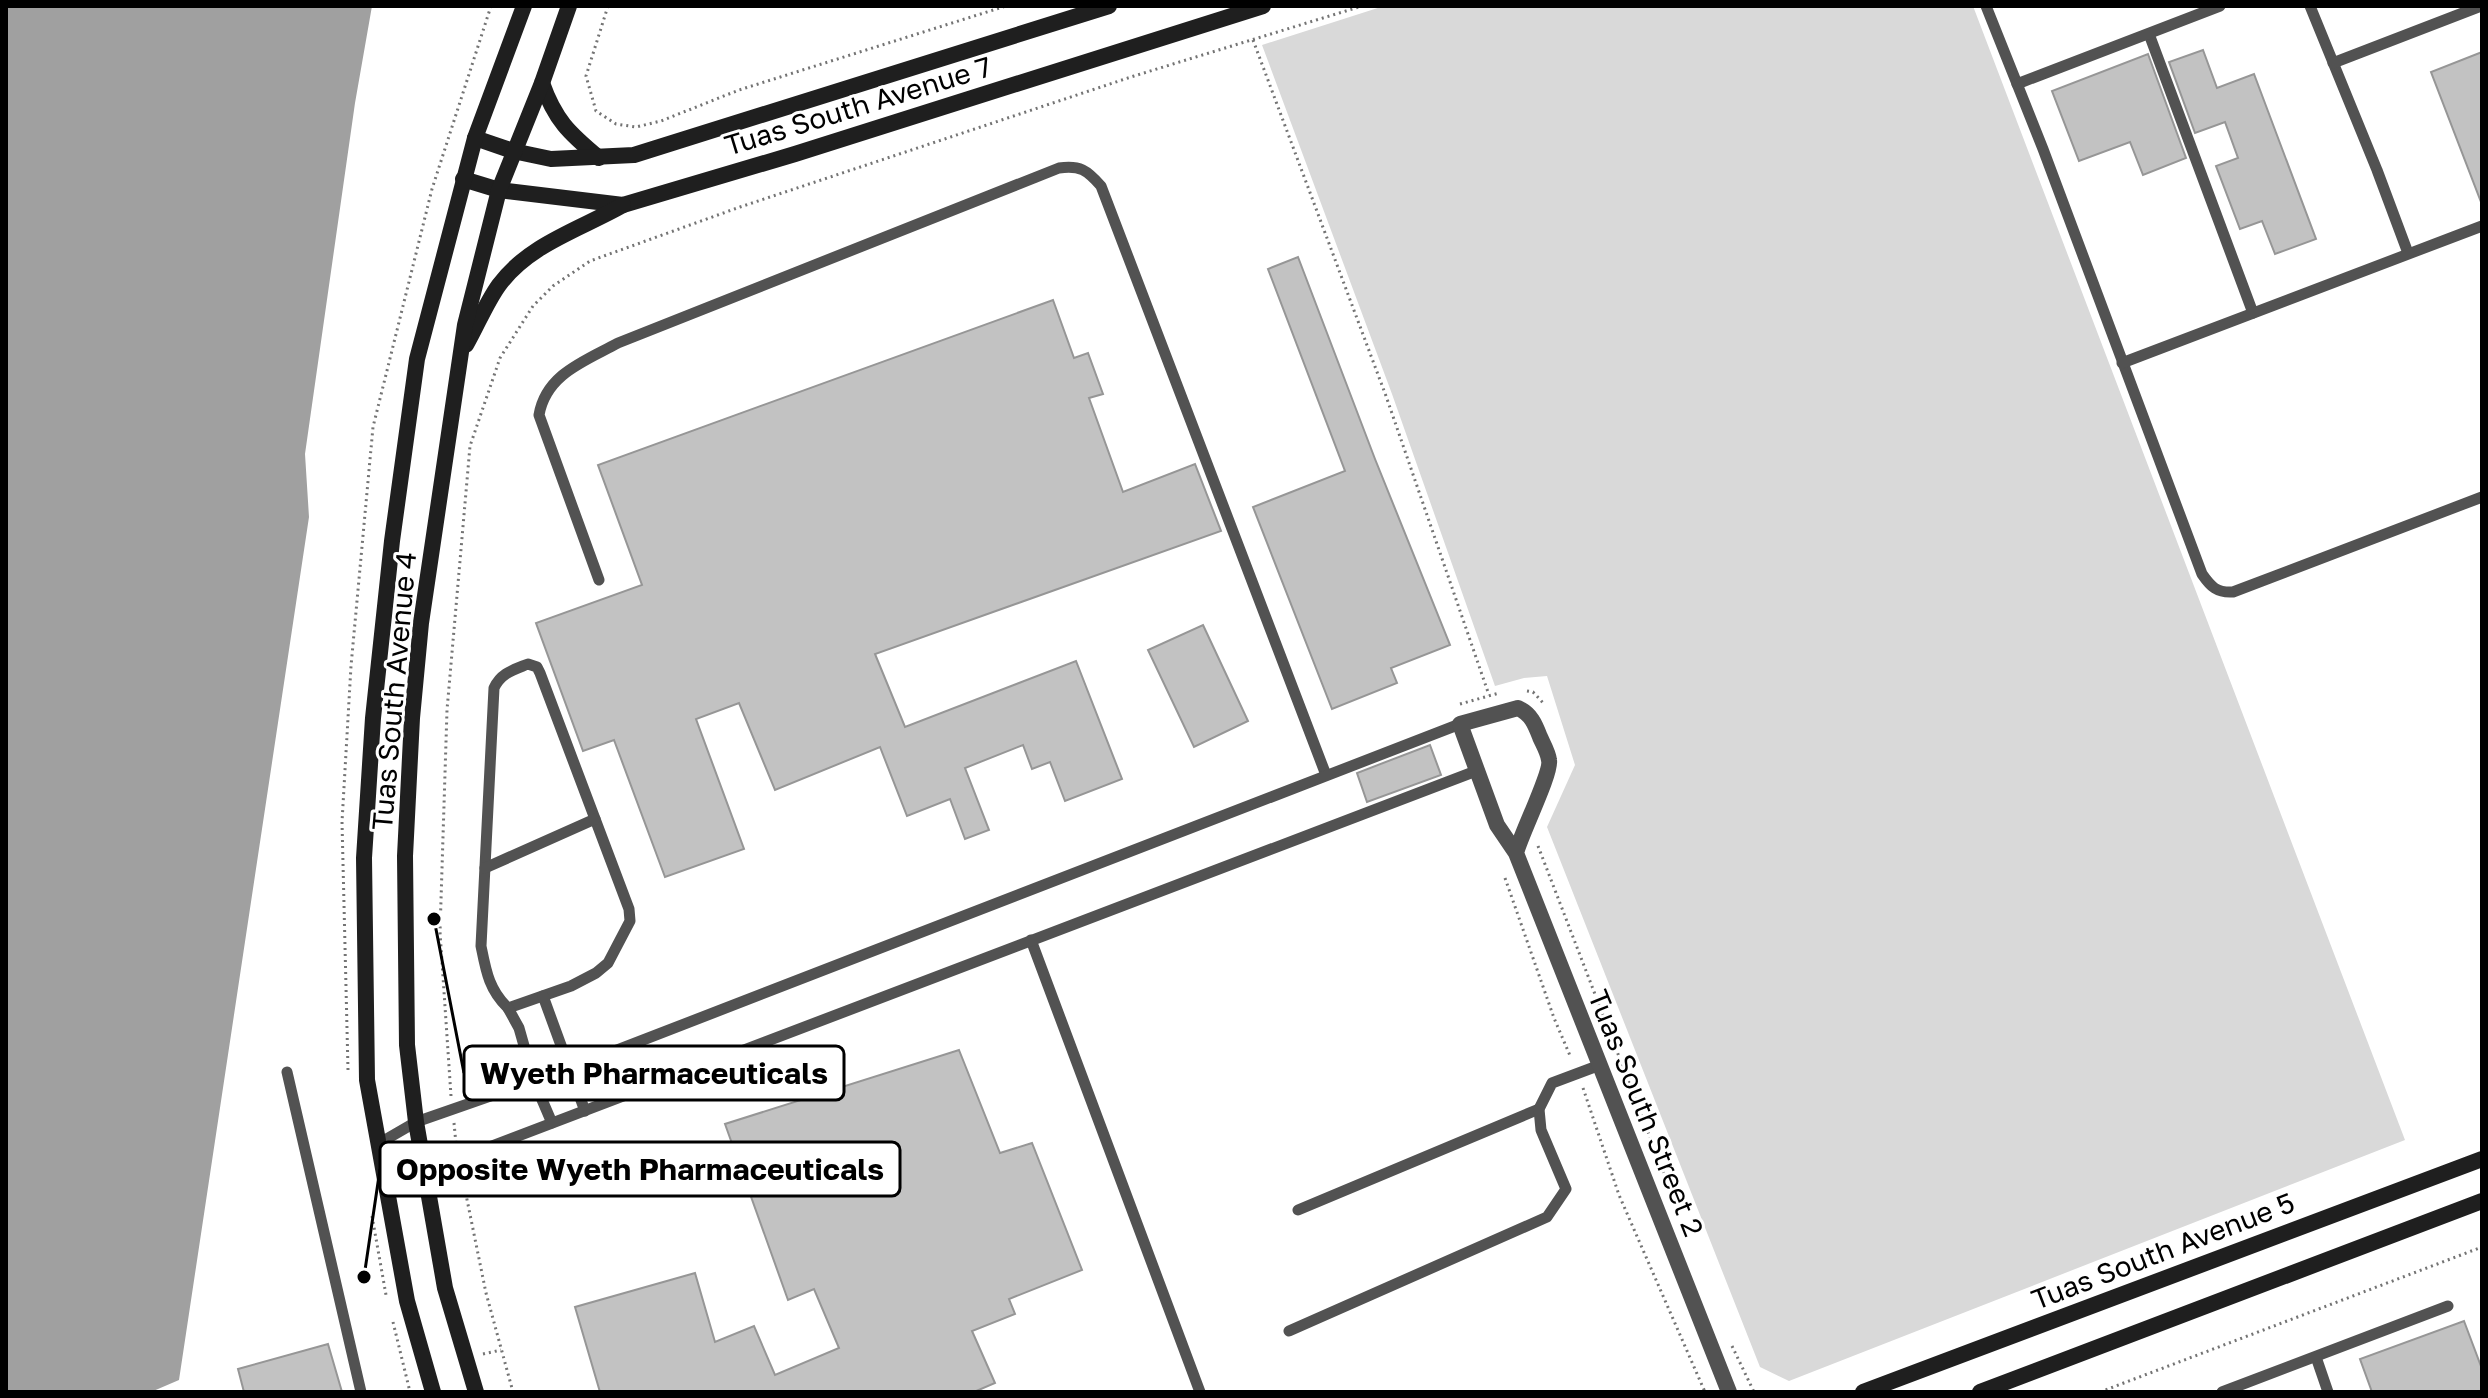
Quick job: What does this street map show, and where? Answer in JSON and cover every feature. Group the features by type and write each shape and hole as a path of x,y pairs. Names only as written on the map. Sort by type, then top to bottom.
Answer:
{"street":[{"name":"Tuas South Avenue 4","path":"433,1392 407,1301 367,1080 364,858 373,718 392,541 417,359 475,138 524,6"},
{"name":"Tuas South Avenue 4","path":"476,1392 445,1288 416,1122 407,1030 405,856 412,718 421,623 465,325 499,190 569,6"},
{"name":"Tuas South Avenue 7","path":"475,138 513,151 551,159 634,155 1109,6"},
{"name":"Tuas South Avenue 7","path":"463,179 499,190 623,205 1263,6"},
{"path":"542,83 557,118 599,158"},
{"path":"460,357 498,287 530,254 623,205"},
{"path":"1457,726 1518,708 1535,724 1550,761 1549,773 1524,826 1516,853"},
{"name":"Tuas South Street 2","path":"1457,726 1497,825 1516,853 1729,1392"},
{"name":"Tuas South Avenue 5","path":"1863,1392 2482,1159"},
{"path":"1980,1392 2482,1201"}],"lane":[{"path":"1986,6 2202,574 2213,588 2233,592 2482,497"},
{"path":"2017,84 2220,6"},
{"path":"2310,6 2408,253"},
{"path":"2333,63 2481,6"},
{"path":"2149,34 2253,313"},
{"path":"599,580 539,415 542,400 565,371 618,343 1059,168 1075,165 1087,170 1101,186 1326,775"},
{"path":"2122,363 2482,226"},
{"path":"508,1008 571,986 608,963 630,921 629,909 540,673 537,667 528,664 498,679 494,688 481,946 489,984 519,1028 534,1081 552,1123"},
{"path":"378,1144 416,1122 568,1069 1457,726"},
{"path":"424,1172 1476,771"},
{"path":"485,868 595,819"},
{"path":"1031,940 1200,1392"},
{"path":"543,996 585,1111"},
{"path":"1289,1331 1547,1217 1566,1189 1541,1130 1539,1109 1552,1083 1600,1065"},
{"path":"287,1072 361,1392"},
{"path":"1298,1210 1539,1109"},
{"path":"2222,1392 2448,1306"},
{"path":"2316,1357 2328,1392"}],"path":[{"path":"608,6 586,76 596,111 616,124 636,127 661,121 739,90 1006,6"},
{"path":"513,1392 486,1293 458,1158 440,932 447,710 470,446 500,358 533,306 553,286 590,261 740,207 1134,76 1362,6"},
{"path":"1253,39 1381,381 1489,695"},
{"path":"1457,726 1451,710 1461,703 1510,690"},
{"path":"1521,691 1533,692 1544,702 1549,716"},
{"path":"1538,835 1538,849 1674,1199"},
{"path":"2100,1392 2482,1247"},
{"path":"1730,1343 1754,1392"}],"shaded area":[{"path":"6,6 372,6 355,103 305,454 309,517 179,1380 151,1392 6,1392"},
{"path":"1384,6 1973,6 2405,1140 1789,1381 1760,1367 1547,827 1575,765 1547,676 1495,686 1392,394 1262,45"}],"building":[{"path":"2203,50 2217,88 2254,74 2316,239 2275,254 2262,221 2240,229 2216,166 2238,158 2225,122 2195,133 2169,62"},
{"path":"2482,52 2482,202 2481,202 2431,72"},
{"path":"2148,54 2186,158 2143,175 2130,142 2079,161 2052,91"},
{"path":"1298,257 1450,645 1391,668 1397,683 1332,709 1253,507 1345,471 1268,269"},
{"path":"1053,300 1074,358 1088,353 1103,394 1089,398 1123,492 1195,464 1221,531 875,654 905,727 1076,661 1122,779 1065,801 1050,762 1032,769 1023,745 965,768 989,830 965,839 950,799 907,816 880,747 775,790 739,703 696,719 744,849 665,877 614,740 583,751 536,623 642,585 598,465"},
{"path":"1203,625 1248,721 1194,747 1148,650"},
{"path":"1430,745 1441,775 1367,802 1357,773"},
{"path":"959,1050 1000,1153 1032,1143 1082,1270 1009,1299 1015,1314 972,1331 995,1383 974,1392 600,1392 575,1307 695,1273 715,1342 754,1326 775,1375 839,1348 814,1289 788,1300 725,1124"},
{"path":"2464,1321 2482,1369 2482,1392 2372,1392 2360,1359"},
{"path":"328,1344 342,1392 244,1392 238,1369"}],"place":[{"name":"Wyeth Pharmaceuticals","path":"434,919"},
{"name":"Opposite Wyeth Pharmaceuticals","path":"364,1277"}]}
